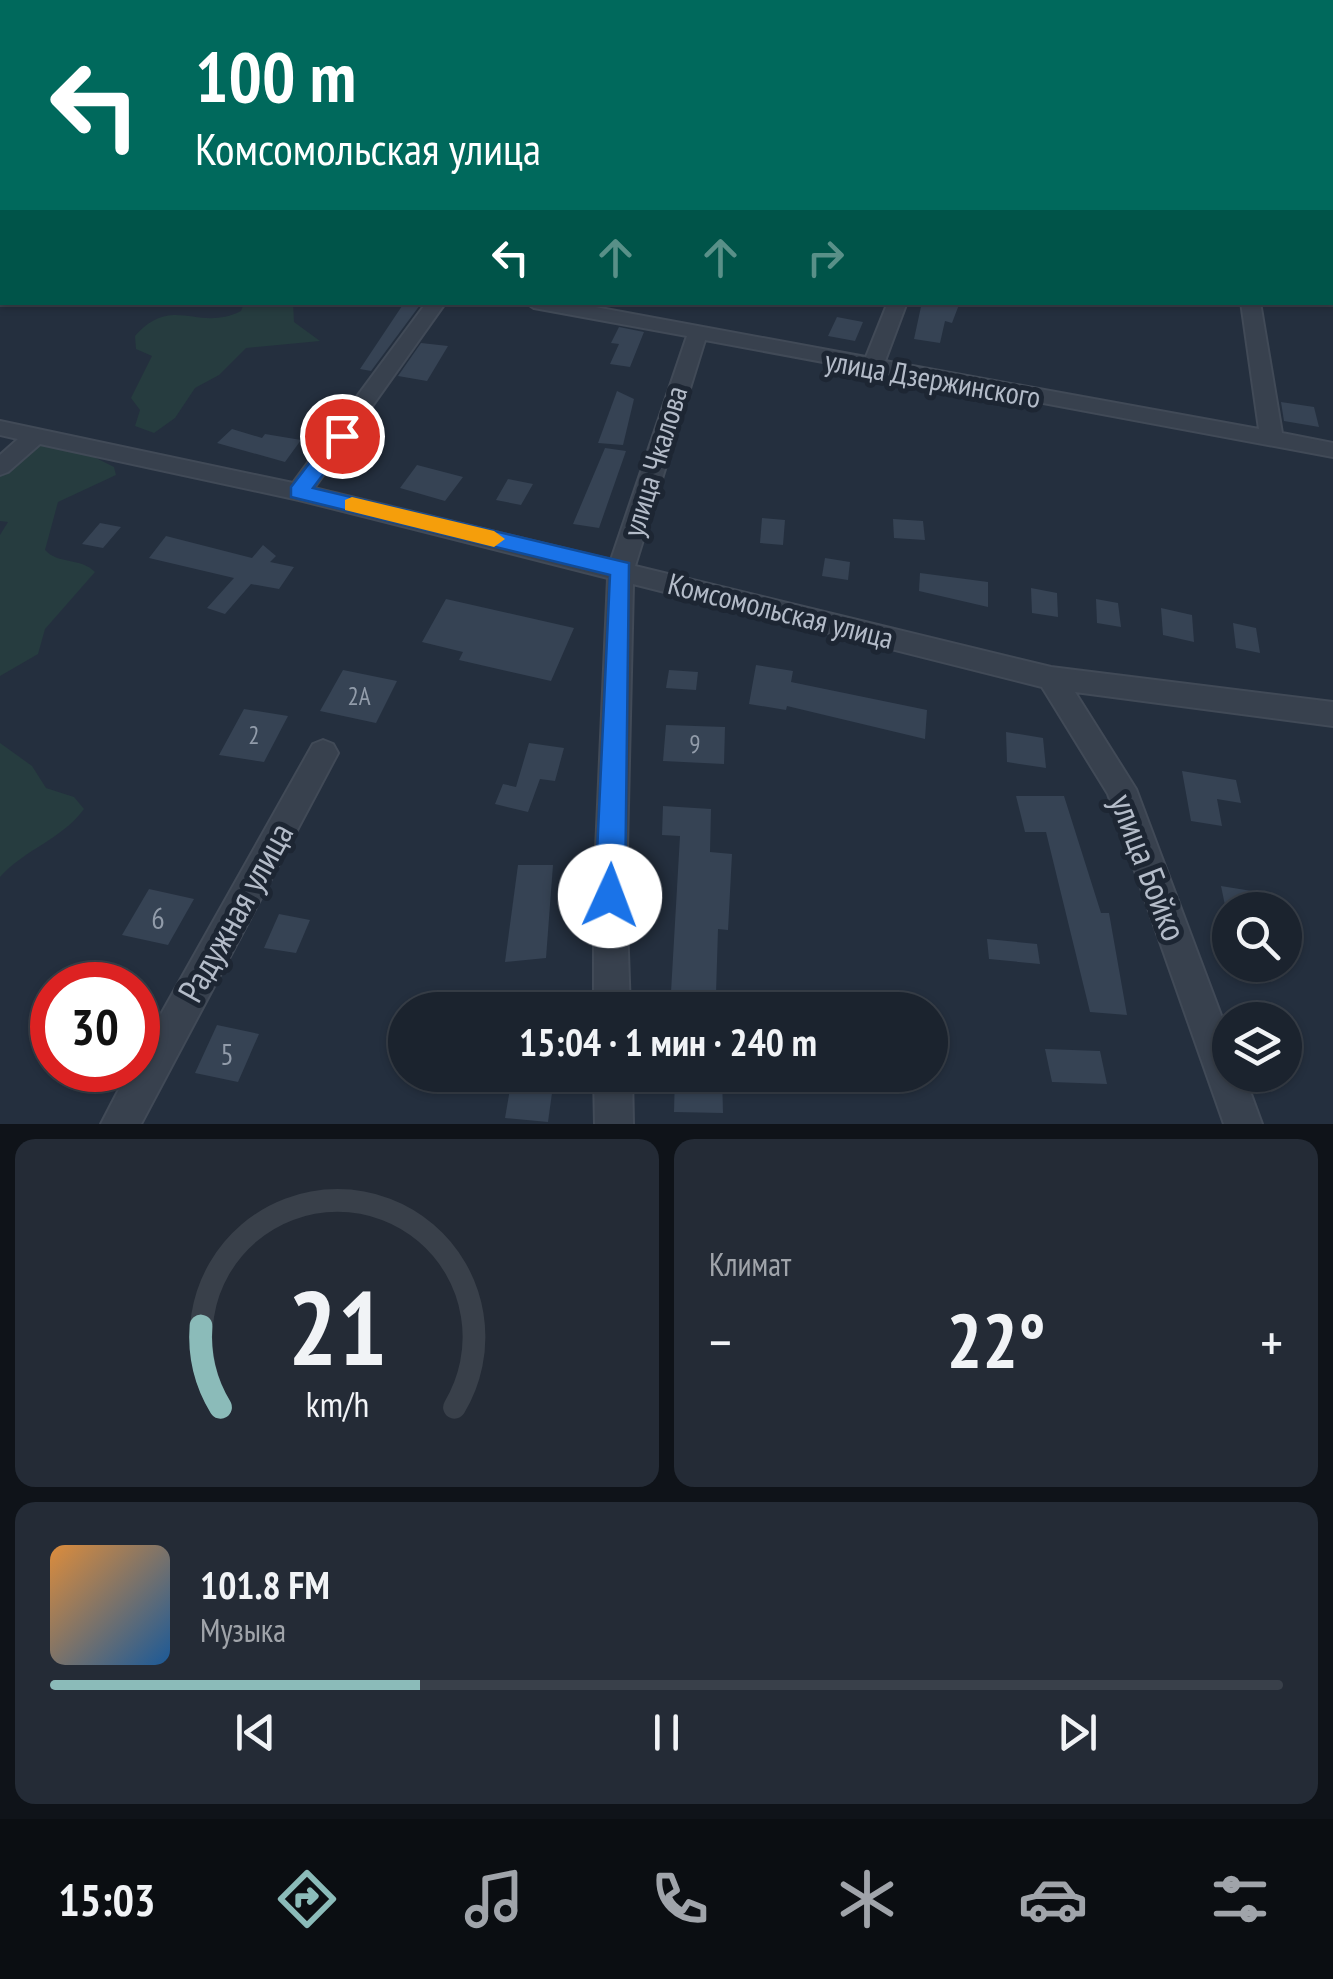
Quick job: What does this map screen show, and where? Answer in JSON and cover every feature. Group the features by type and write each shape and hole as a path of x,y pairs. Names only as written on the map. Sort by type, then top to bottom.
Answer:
{"street":[{"path":"298,492 435,305"},
{"name":"улица Дзержинского","path":"550,305 872,368 1333,450"},
{"path":"872,368 897,305"},
{"path":"1250,305 1272,440"},
{"name":"улица Чкалова","path":"612,992 610,896 621,569 698,333"},
{"name":"Комсомольская улица","path":"0,428 298,492 1052,678 1333,714"},
{"path":"0,467 37,434"},
{"name":"улица Бойко","path":"1052,678 1122,789 1243,1124"},
{"name":"Радужная улица","path":"120,1124 322,753"},
{"path":"613,1092 614,1124"}],"green space":[{"path":"243,305 293,305 294,322 320,341 246,348 219,375 195,388 175,418 154,433 135,426 140,410 131,398 152,356 136,349 135,336 161,317 225,317 241,311"},
{"path":"41,445 86,453 114,467 116,475 58,502 45,550 95,572 45,629 38,654 0,676 0,535 8,522 0,521 0,477 28,450"},
{"path":"0,743 32,766 46,788 74,797 84,809 65,829 0,877"}],"building":[{"path":"403,305 420,305 371,371 360,369"},
{"path":"921,305 959,305 952,323 945,321 940,343 914,339"},
{"path":"837,317 863,322 855,341 828,336"},
{"path":"619,327 644,332 630,367 610,364 619,344 611,343"},
{"path":"421,343 448,346 427,381 398,376"},
{"path":"617,391 634,399 623,445 598,443"},
{"path":"1281,402 1314,407 1319,427 1284,421"},
{"path":"232,429 262,438 265,434 301,440 285,462 217,443"},
{"path":"605,448 626,451 599,528 573,524"},
{"path":"417,465 463,477 445,501 400,488"},
{"path":"508,479 533,484 521,505 496,500"},
{"path":"762,518 785,520 783,545 760,543"},
{"path":"893,519 923,521 925,540 894,538"},
{"path":"100,523 121,527 103,548 82,544"},
{"path":"166,536 252,558 263,545 276,556 270,562 294,567 279,589 251,584 225,614 207,608 234,578 149,558"},
{"path":"825,558 850,562 848,580 822,576"},
{"path":"920,573 988,582 988,607 919,591"},
{"path":"1031,588 1057,593 1058,617 1032,613"},
{"path":"446,599 574,628 551,681 459,660 463,652 422,642"},
{"path":"1096,599 1118,603 1121,627 1097,623"},
{"path":"1161,608 1192,615 1194,642 1163,635"},
{"path":"1233,623 1256,628 1260,653 1236,648"},
{"path":"756,665 793,671 791,682 927,710 925,739 787,706 786,710 749,704"},
{"path":"343,670 397,681 376,723 320,711"},
{"path":"669,670 698,672 696,690 666,688"},
{"path":"244,709 288,716 264,762 219,755"},
{"path":"666,725 725,727 724,764 663,761"},
{"path":"1006,732 1043,738 1046,768 1007,762"},
{"path":"529,743 564,748 555,781 540,779 528,812 495,804 503,784 516,787"},
{"path":"1182,771 1236,780 1241,803 1217,799 1222,826 1191,821"},
{"path":"1016,796 1064,796 1101,913 1109,913 1127,1015 1090,1012 1046,832 1025,832"},
{"path":"663,806 711,809 710,852 732,854 728,930 718,929 716,992 671,992 680,836 662,835"},
{"path":"518,865 553,865 546,958 505,962"},
{"path":"1221,886 1258,892 1222,892"},
{"path":"149,889 194,899 168,945 122,935"},
{"path":"279,914 310,920 296,953 264,948"},
{"path":"987,939 1037,944 1040,964 989,959"},
{"path":"217,1025 259,1034 238,1082 195,1073"},
{"path":"1045,1049 1100,1051 1107,1084 1052,1082"},
{"path":"509,1092 552,1093 548,1122 505,1118"},
{"path":"675,1092 722,1092 723,1113 674,1112"}],"slow traffic":[{"path":"352,505 494,539"}],"route":[{"path":"342,436 298,492 621,569 610,896"}]}
